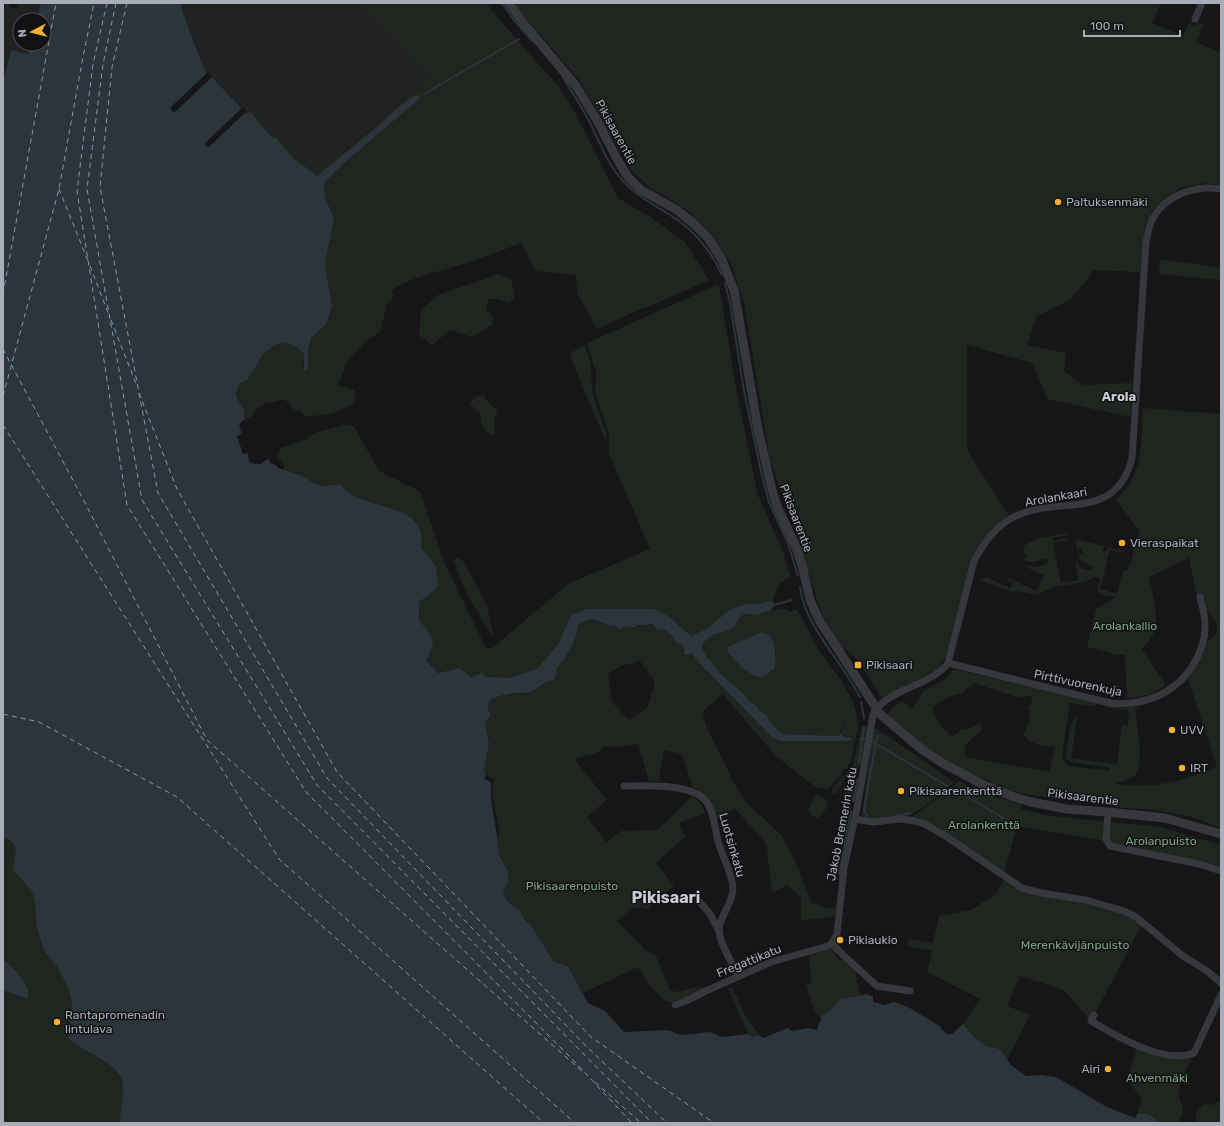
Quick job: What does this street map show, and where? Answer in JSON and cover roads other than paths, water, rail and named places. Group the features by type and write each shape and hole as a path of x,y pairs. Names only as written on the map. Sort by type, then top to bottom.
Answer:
{"street":[{"name":"Pikisaarentie","path":"509,3 524,24 576,86 598,122 628,177 641,190 677,210 691,222 708,238 722,260 734,290 758,429 775,501 796,547 802,565 810,600 816,614 875,709 884,719 920,748 944,764 986,786 1014,797 1067,809 1165,818 1221,834"},
{"path":"1195,19 1202,3"},
{"name":"Arolankaari","path":"948,663 974,561 990,536 1011,518 1028,512 1102,499 1116,489 1126,476 1132,458 1146,242 1150,224 1153,217 1161,208 1182,193 1198,188 1221,189"},
{"name":"Pirttivuorenkuja","path":"948,663 1110,703 1126,704 1146,701 1177,685 1194,664 1199,654 1205,633 1205,618 1200,597"},
{"path":"875,709 883,703 941,671 948,663"},
{"name":"Jakob Bremerin katu","path":"832,943 837,934 841,883 855,819 875,709"},
{"name":"Luotsinkatu","path":"624,786 665,787 688,791 700,795 709,805 719,844 733,888 719,933"},
{"path":"1108,812 1106,839 1110,846 1199,864 1221,871"},
{"path":"855,819 873,822 901,819 925,824 947,837 1022,888 1040,893 1086,900 1124,911 1136,917 1183,956 1207,971 1221,983"},
{"path":"699,901 712,917 722,942 739,976"},
{"path":"832,943 842,954 878,986 910,991"},
{"name":"Fregattikatu","path":"675,1004 686,1001 772,962 828,946 832,943"},
{"path":"1092,1018 1110,1033 1143,1048 1172,1056 1187,1055 1194,1053 1221,995"}],"waterway":[{"path":"502,3 532,41"},
{"path":"424,94 519,39"},
{"path":"562,76 584,111 605,154 618,175 638,195 676,219 692,232 706,247 722,275"},
{"path":"725,283 730,303 744,391 762,476 769,502 788,543 798,576"},
{"path":"800,587 803,601 816,630 853,684 860,697"},
{"path":"774,605 792,600"},
{"path":"861,702 864,718"},
{"path":"859,763 864,728"},
{"path":"867,816 864,810 878,736"},
{"path":"860,739 865,739"},
{"path":"873,742 947,786"},
{"path":"853,801 857,780"},
{"path":"954,789 1015,825"},
{"path":"839,874 851,811"},
{"path":"895,816 910,813"}],"place":[{"name":"Paltuksenmäki","path":"1058,202"},
{"name":"Vieraspaikat","path":"1122,543"},
{"name":"Pikisaari","path":"858,665"},
{"name":"UVV","path":"1172,730"},
{"name":"IRT","path":"1182,768"},
{"name":"Pikisaarenkenttä","path":"901,791"},
{"name":"Pikiaukio","path":"840,940"},
{"name":"Rantapromenadin lintulava","path":"57,1022"},
{"name":"Airi","path":"1108,1069"}],"district":[{"name":"Arola","path":"1119,396"},
{"name":"Pikisaari","path":"666,897"}],"park label":[{"name":"Arolankallio","path":"1125,626"},
{"name":"Arolankenttä","path":"984,825"},
{"name":"Arolanpuisto","path":"1161,841"},
{"name":"Pikisaarenpuisto","path":"572,886"},
{"name":"Merenkävijänpuisto","path":"1075,945"},
{"name":"Ahvenmäki","path":"1157,1078"}]}
